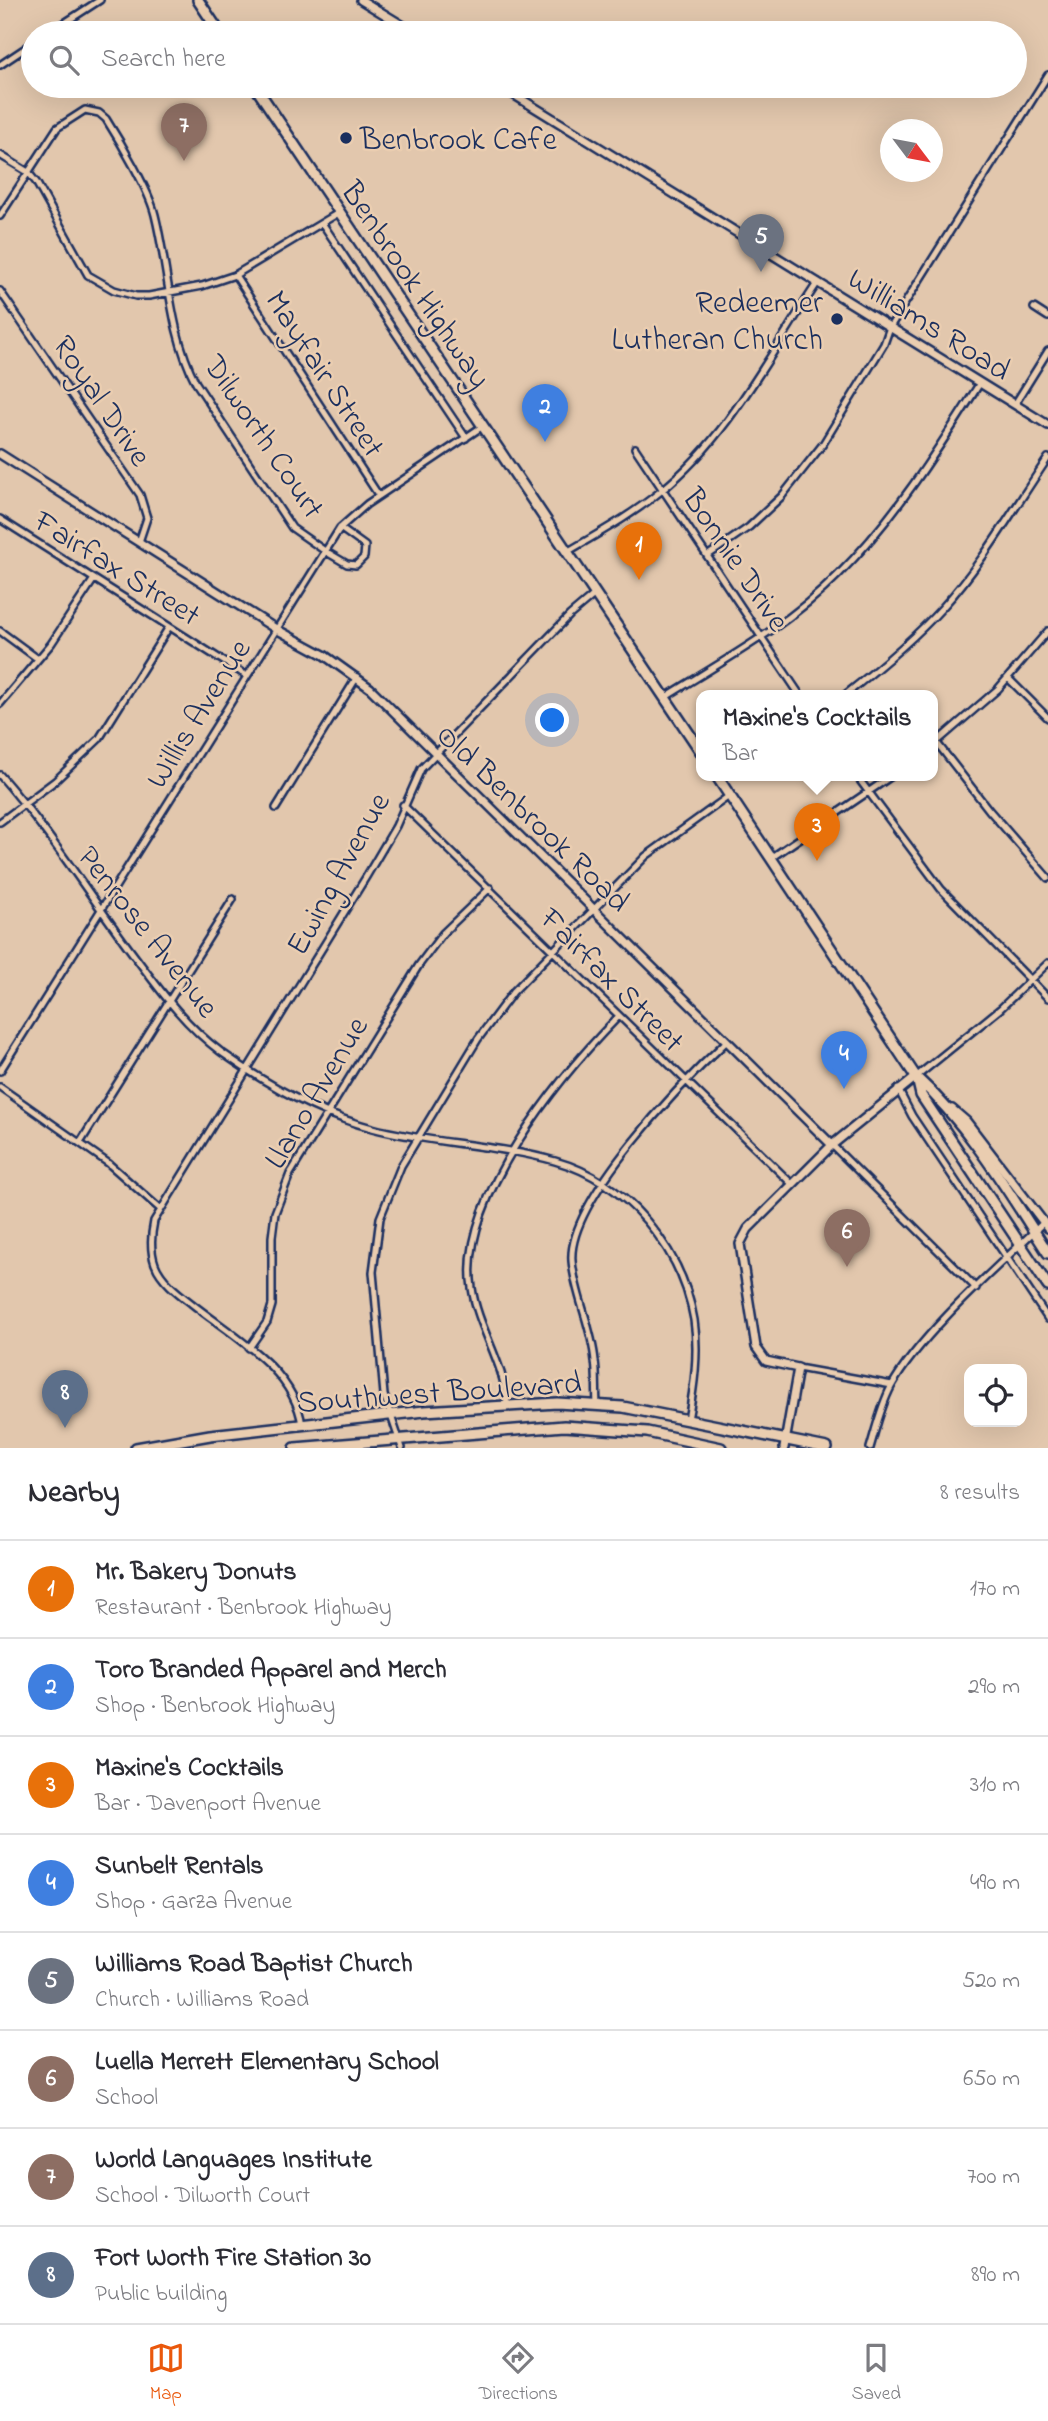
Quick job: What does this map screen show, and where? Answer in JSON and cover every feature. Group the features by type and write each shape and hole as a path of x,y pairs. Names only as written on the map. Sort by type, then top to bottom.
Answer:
{"main road":[{"path":"198,0 212,21"},
{"name":"Benbrook Highway","path":"263,98 696,745"},
{"path":"720,781 916,1077 943,1101 1048,1252"},
{"path":"916,1077 921,1095 1048,1286"},
{"name":"Southwest Boulevard","path":"136,1448 392,1415 508,1405 597,1404 688,1420 785,1444 827,1448"},
{"name":"Southwest Boulevard","path":"295,1448 401,1444 481,1431 576,1426 647,1432 687,1444 721,1448"}],"street":[{"path":"68,21 100,0"},
{"path":"362,0 396,21"},
{"path":"0,65 21,51"},
{"path":"707,556 749,527 802,472 856,391 884,344 890,327 1048,75"},
{"name":"Williams Road","path":"519,98 1048,425"},
{"name":"Dilworth Court","path":"0,216 64,121 85,110 99,113 114,131 155,212 169,292 188,368 196,383 284,518 303,538 352,566 365,557 362,542 340,528"},
{"path":"0,155 28,172 88,275 124,295 149,296 235,275 340,212"},
{"path":"322,223 466,438"},
{"name":"Mayfair Street","path":"235,275 379,496"},
{"path":"567,552 622,520 663,490 713,438 818,282"},
{"name":"Royal Drive","path":"0,291 140,495 147,518 139,541"},
{"path":"1034,308 1048,317"},
{"path":"1015,404 1048,351"},
{"path":"664,698 762,635 837,577 870,541 919,479 980,383"},
{"name":"Willis Avenue","path":"0,1071 340,528 379,496 483,426"},
{"name":"Bonnie Drive","path":"635,449 797,690"},
{"name":"Old Benbrook Road","path":"0,454 276,629 357,677 976,1288"},
{"path":"851,690 891,657 942,608 977,564 1048,458"},
{"name":"Fairfax Street","path":"0,519 247,676"},
{"path":"0,704 38,659 94,579"},
{"name":"Ewing Avenue","path":"159,1208 366,877 396,826 421,769 570,615 595,594"},
{"path":"0,821 55,781 99,739 169,626"},
{"path":"0,631 38,659"},
{"path":"938,742 1008,678 1048,631"},
{"path":"276,808 357,677"},
{"path":"1008,678 1048,718"},
{"path":"938,749 1048,878"},
{"name":"Penrose Avenue","path":"0,775 169,1002 202,1037 248,1069 327,1112 370,1128 562,1163 604,1183 632,1206 668,1250 687,1291 694,1323 696,1366 688,1420"},
{"path":"861,781 941,889 1030,983 1048,998"},
{"path":"771,858 885,781"},
{"path":"401,1444 384,1395 373,1272 377,1231 388,1192 498,1009 646,856 730,795"},
{"name":"Fairfax Street","path":"403,805 792,1184"},
{"name":"Llano Avenue","path":"248,1348 267,1322 272,1305 272,1237 275,1213 290,1174 419,965 457,918 490,888"},
{"path":"80,1143 233,899"},
{"path":"892,1385 774,1364 761,1356 756,1347 740,1254 748,1229 832,1145 1030,983 1048,963"},
{"path":"508,1405 499,1365 476,1310 471,1268 482,1213 512,1153 549,1096 618,1017"},
{"path":"597,1404 596,1360 572,1261 580,1223 604,1183 684,1081 727,1041"},
{"path":"0,1087 80,1143 159,1208 151,1233 153,1260 158,1270 183,1297 278,1374 293,1396 302,1425"},
{"path":"898,1089 912,1116 1048,1319"},
{"path":"870,1448 882,1405 892,1385 914,1354 976,1288 1034,1232 1046,1225 966,1121 943,1101"},
{"path":"785,1444 798,1368"}],"place":[{"name":"Benbrook Cafe","path":"346,138"},
{"name":"World Languages Institute","path":"184,161"},
{"name":"Williams Road Baptist Church","path":"761,272"},
{"name":"Redeemer Lutheran Church","path":"837,319"},
{"name":"Toro Branded Apparel and Merch","path":"545,442"},
{"name":"Mr. Bakery Donuts","path":"639,580"},
{"name":"Maxine's Cocktails","path":"817,861"},
{"name":"Sunbelt Rentals","path":"844,1089"},
{"name":"Luella Merrett Elementary School","path":"847,1267"},
{"name":"Fort Worth Fire Station 30","path":"65,1428"}]}
